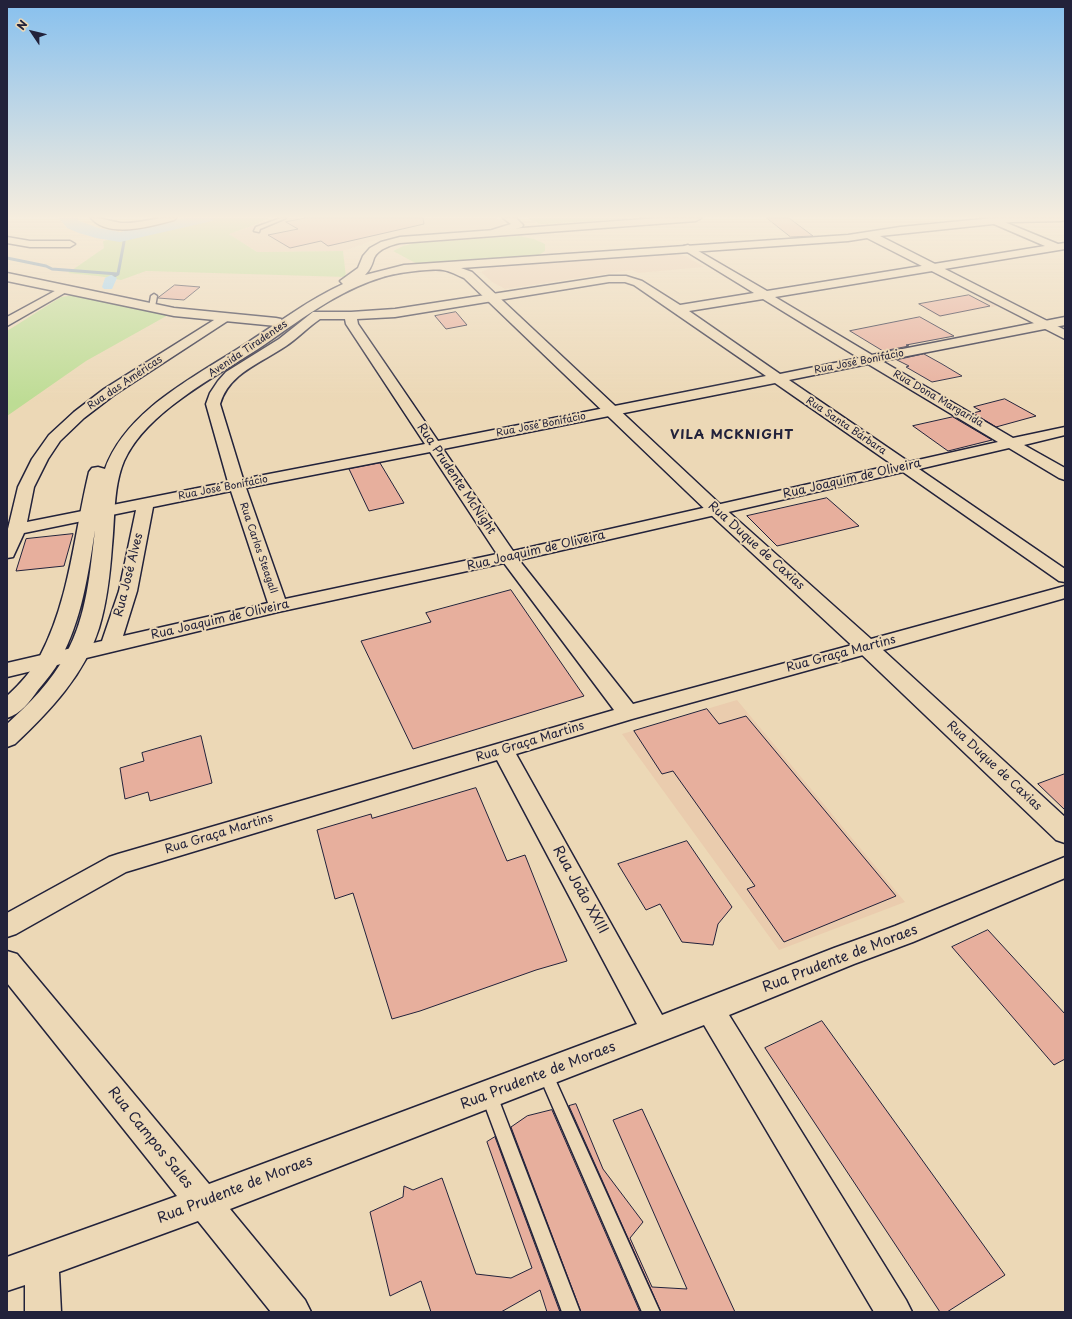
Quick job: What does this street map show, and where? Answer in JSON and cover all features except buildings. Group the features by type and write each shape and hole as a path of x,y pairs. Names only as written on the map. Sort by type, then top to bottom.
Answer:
{"main road":[{"path":"19,280 64,289 153,302 174,312 251,320 286,318"},
{"name":"Avenida Tiradentes","path":"7,738 46,697 67,671 78,654 90,623 98,589 98,513 96,477 110,446 122,431 168,393 323,293 349,280"},
{"name":"Avenida Tiradentes","path":"286,318 316,310 357,282 365,280"},
{"name":"Rua Duque de Caxias","path":"473,280 716,510 867,647 1065,833"},
{"path":"958,280 1065,335"},
{"name":"Avenida Tiradentes","path":"7,710 24,693 49,660 64,627 98,513"},
{"name":"Rua Graça Martins","path":"867,647 1065,592"}],"street":[{"name":"Rua Santa Bárbara","path":"492,298 606,280"},
{"name":"Rua Santa Bárbara","path":"628,280 638,283 678,309 776,379 1065,577"},
{"name":"Rua Dona Margarida","path":"739,280 1065,475"},
{"path":"678,309 858,280"},
{"path":"7,322 64,289"},
{"path":"316,310 358,315 395,313 492,298"},
{"name":"Rua Carlos Steagall","path":"278,606 237,485 213,404 215,395 220,387 240,369 282,342 316,310"},
{"name":"Rua Prudente McNight","path":"358,315 352,324 508,557 628,712"},
{"name":"Rua das Américas","path":"7,553 17,529 26,487 40,458 54,438 79,415 108,392 226,318"},
{"name":"Rua José Bonifácio","path":"17,529 1065,321"},
{"name":"Rua Joaquim de Oliveira","path":"7,670 278,606 508,557 1065,431"},
{"name":"Rua José Alves","path":"110,646 128,590 145,504"},
{"name":"Rua Graça Martins","path":"7,926 118,864 628,712 867,647"},
{"name":"Rua João XXIII","path":"503,750 656,1031"},
{"name":"Rua Prudente de Moraes","path":"7,1274 203,1203 656,1031 844,956 904,934 1065,867"},
{"name":"Rua Campos Sales","path":"7,963 293,1312"},
{"path":"710,1010 894,1312"},
{"path":"42,1261 43,1312"}],"lane":[{"path":"545,1073 651,1312"},
{"path":"489,1094 571,1312"}],"shaded area":[{"path":"489,280 568,280 505,289"},
{"path":"984,299 998,306 939,317 925,309"},
{"path":"737,700 905,902 779,950 622,734"}],"green space":[{"path":"75,295 170,314 86,361 7,416 7,331 61,297"}],"waterway":[{"path":"108,287 110,280"},
{"path":"108,287 110,280"}],"district":[{"name":"VILA MCKNIGHT","path":"732,435"}]}
